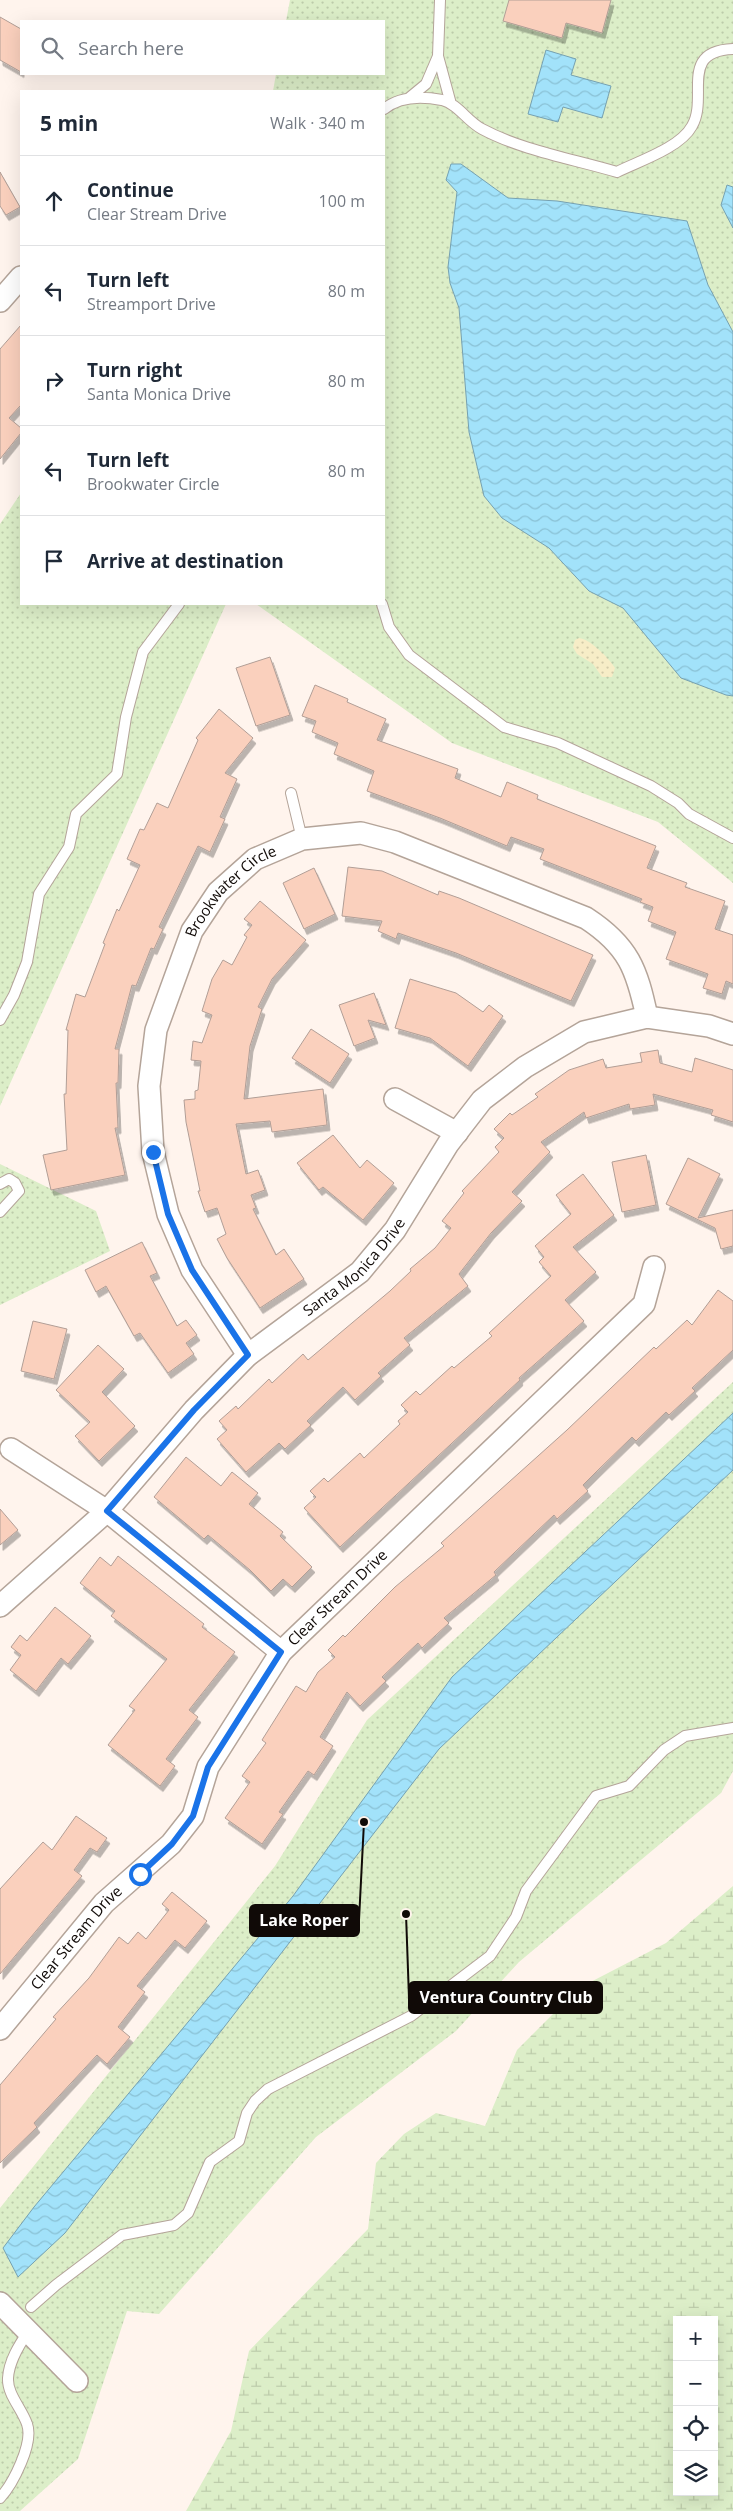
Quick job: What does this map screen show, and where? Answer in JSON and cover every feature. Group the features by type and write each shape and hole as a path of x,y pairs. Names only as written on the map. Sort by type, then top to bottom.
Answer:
{"street":[{"path":"0,301 20,278"},
{"name":"Brookwater Circle","path":"248,1355 192,1270 168,1214 153,1152 149,1086 156,1030 192,932 218,892 255,859 302,839 360,833 395,842 586,918 606,931 626,955 638,977 647,1017"},
{"name":"Santa Monica Drive","path":"1,1604 107,1511 194,1410 248,1355 360,1272 395,1230 457,1132 482,1100 525,1067 584,1032 647,1017 709,1026 733,1034"},
{"path":"395,1099 457,1132"},
{"name":"Clear Stream Drive","path":"0,2029 104,1903 172,1844 193,1816 208,1767 281,1652 644,1304 654,1267"},
{"path":"12,1450 107,1511 281,1652"},
{"path":"0,2303 77,2382"}],"lane":[{"path":"440,0 438,56 451,104"},
{"path":"385,108 390,104 409,98 441,100 451,104 480,128 506,139 616,172 663,150 684,136 693,125 700,68 707,57 716,50 733,49"},
{"path":"409,98 426,84 438,56"},
{"path":"0,1020 27,962 39,894 69,847 76,814 117,774 126,717 143,652 178,605"},
{"path":"382,605 389,627 409,656 504,727 558,743 651,786 678,803 689,814 733,838"},
{"path":"291,793 302,839"},
{"path":"0,1184 9,1180 15,1183 19,1191 0,1212"},
{"path":"31,2307 56,2285 122,2235 174,2224 188,2213 210,2162 239,2141 247,2112 268,2089 411,2016 490,1956 516,1917 526,1891 596,1796 629,1786 664,1750 685,1736 733,1728"},
{"path":"0,2498 8,2489 28,2446 28,2425 8,2386 7,2376 17,2349 28,2332"}],"green space":[{"path":"290,0 733,0 733,883 658,822 452,743 257,605 385,605 385,90 273,90 276,75 385,75 385,20 286,20"},
{"path":"20,494 20,605 226,605 0,1106 0,524"},
{"path":"0,1164 96,1211 110,1251 0,1305"},
{"path":"733,1382 733,1771 721,1793 519,1962 456,2031 316,2137 159,2314 127,2311 78,2459 20,2511 0,2511 0,2208 275,1866 367,1720"},
{"path":"733,1886 733,2511 186,2511 231,2431 249,2351 368,2229 376,2163 404,2134 436,2113 485,2126 517,2050 579,1988 666,1943"}],"sand":[{"path":"579,638 589,642 609,660 615,668 612,677 602,677 593,664 577,654 573,647 575,640"}],"water":[{"path":"546,50 576,59 571,75 611,86 602,118 563,107 558,122 528,114"},
{"path":"451,164 461,164 508,198 557,201 687,221 708,285 733,332 733,696 681,678 623,608 589,591 549,548 502,518 484,496 469,432 459,308 450,283 448,267 457,192 446,180"},
{"path":"727,185 733,187 733,228 721,205"},
{"path":"733,1413 733,1470 439,1749 65,2233 18,2277 3,2248 34,2207 293,1896 452,1677"}],"building":[{"path":"509,0 611,0 602,33 566,23 562,38 503,21"},
{"path":"0,17 20,28 20,71 0,60"},
{"path":"0,172 20,207 6,215 0,206"},
{"path":"20,326 20,406 9,418 20,427 20,434 0,459 0,349"},
{"path":"270,657 290,715 256,726 236,668"},
{"path":"315,685 348,699 347,702 386,719 377,740 458,769 455,778 501,797 507,782 538,795 537,799 656,846 647,868 687,883 685,887 725,901 715,929 733,935 733,984 726,981 722,994 703,988 708,974 666,959 676,932 648,921 653,907 640,902 642,899 540,859 544,849 511,837 507,846 440,818 367,791 374,771 334,754 338,743 312,732 316,721 302,716"},
{"path":"219,709 253,738 225,773 237,779 220,817 225,819 210,852 198,846 159,927 163,929 154,949 151,948 136,986 132,985 115,1049 119,1049 118,1083 116,1083 118,1128 115,1128 125,1175 51,1190 43,1155 67,1150 64,1094 66,1094 68,1030 66,1030 76,994 85,997 105,944 103,943 117,909 119,911 140,865 127,859 140,829 144,830 157,803 168,808 198,740 196,738"},
{"path":"348,867 382,871 438,895 439,891 459,898 593,955 571,1001 456,953 398,933 396,939 378,931 382,921 342,916"},
{"path":"314,868 335,914 304,929 283,883"},
{"path":"260,901 306,940 272,979 258,1007 262,1009 250,1046 244,1099 323,1089 327,1125 272,1132 270,1121 236,1124 246,1174 258,1170 265,1190 251,1195 256,1208 253,1209 276,1255 284,1249 304,1279 260,1308 227,1258 217,1239 226,1234 217,1208 205,1212 198,1191 200,1191 186,1122 184,1100 195,1099 195,1091 198,1090 201,1061 191,1060 193,1041 202,1043 212,1015 202,1011 212,979 223,960 232,965 247,937 244,935 252,925 244,919"},
{"path":"410,979 456,993 483,1012 489,1005 503,1016 468,1066 430,1038 395,1028"},
{"path":"374,993 386,1025 368,1020 375,1038 354,1046 339,1005"},
{"path":"311,1029 349,1054 330,1083 292,1058"},
{"path":"658,1050 660,1063 692,1072 695,1058 733,1070 733,1122 711,1115 713,1110 653,1094 655,1105 630,1109 629,1104 586,1118 584,1112 541,1142 550,1152 512,1192 522,1201 491,1233 459,1274 468,1286 404,1338 410,1345 378,1373 381,1376 355,1400 343,1387 307,1421 311,1425 285,1449 279,1443 246,1472 217,1439 227,1430 219,1421 236,1406 238,1409 269,1379 272,1383 303,1354 308,1360 390,1291 411,1271 410,1269 435,1248 451,1228 442,1221 464,1193 462,1191 499,1152 495,1147 504,1138 494,1129 510,1113 512,1115 538,1097 535,1094 569,1070 603,1059 606,1068 642,1062 640,1053"},
{"path":"333,1135 360,1168 367,1160 394,1183 363,1220 323,1187 319,1190 297,1163"},
{"path":"646,1155 656,1205 622,1212 612,1162"},
{"path":"688,1158 720,1174 698,1218 733,1210 733,1246 721,1249 715,1228 666,1204"},
{"path":"583,1174 614,1215 573,1247 596,1272 565,1300 584,1321 519,1378 520,1380 340,1547 304,1508 316,1497 310,1491 324,1478 328,1482 360,1453 364,1458 400,1424 398,1421 408,1412 401,1405 416,1391 420,1395 452,1366 454,1368 492,1336 489,1333 551,1276 539,1262 544,1257 535,1246 571,1214 556,1195"},
{"path":"142,1242 157,1273 150,1276 177,1326 186,1320 197,1335 186,1343 194,1354 168,1373 140,1333 134,1336 106,1286 96,1292 85,1270"},
{"path":"718,1290 733,1301 733,1350 692,1388 695,1391 669,1415 666,1412 636,1441 632,1437 583,1485 588,1491 557,1519 554,1515 494,1572 496,1575 444,1618 449,1623 422,1648 418,1643 382,1677 386,1681 360,1706 347,1692 320,1737 333,1746 314,1775 308,1771 279,1812 283,1814 262,1844 225,1818 250,1782 242,1776 266,1743 262,1740 296,1686 306,1692 318,1672 335,1657 328,1650 343,1635 345,1637 395,1587 444,1546 441,1543 567,1430 654,1347 656,1349 687,1320 692,1325"},
{"path":"33,1321 67,1329 54,1379 21,1371"},
{"path":"98,1345 124,1369 102,1392 135,1426 99,1461 75,1436 90,1422 56,1390"},
{"path":"186,1457 221,1486 232,1472 258,1493 249,1504 283,1532 280,1536 312,1567 292,1587 283,1579 271,1591 250,1570 208,1535 204,1539 154,1497"},
{"path":"0,1509 18,1530 0,1545"},
{"path":"118,1556 204,1624 202,1627 235,1652 189,1710 198,1717 166,1759 175,1766 160,1786 108,1745 135,1710 129,1706 167,1659 111,1616 115,1611 80,1583 100,1557 111,1566"},
{"path":"55,1607 91,1636 68,1664 61,1658 36,1691 10,1670 21,1655 11,1647 20,1635 27,1641"},
{"path":"76,1816 107,1838 97,1852 90,1848 74,1870 82,1876 0,1974 0,1889 43,1842 52,1850"},
{"path":"172,1892 207,1921 185,1948 175,1940 137,1986 145,1992 118,2027 130,2037 107,2064 97,2055 34,2123 37,2127 0,2163 0,2085 56,2019 53,2017 89,1978 119,1937 128,1944 138,1932 146,1939 169,1910 162,1904"}],"place":[{"name":"Lake Roper","path":"364,1822"},
{"name":"Ventura Country Club","path":"406,1914"}],"route":[{"path":"140,1874 172,1844 193,1816 208,1767 240,1713 281,1652 107,1511 194,1410 248,1355 226,1325 192,1270 168,1214 153,1152"}]}
